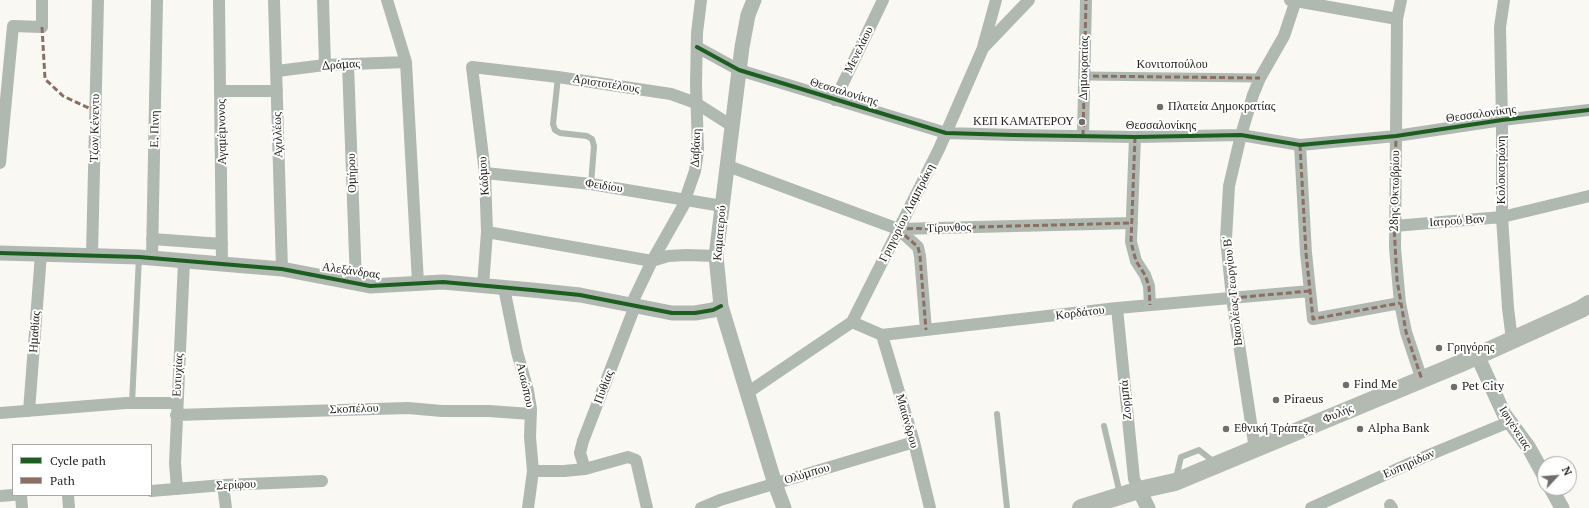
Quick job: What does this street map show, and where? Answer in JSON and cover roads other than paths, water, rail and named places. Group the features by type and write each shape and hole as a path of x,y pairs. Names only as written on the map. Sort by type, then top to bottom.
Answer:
{"main road":[{"name":"Φυλής","path":"1081,508 1139,490 1175,482 1422,380 1581,310 1589,304"}],"street":[{"path":"0,163 13,26 42,27 42,0"},
{"name":"Τζων Κένεντυ","path":"92,255 98,0"},
{"name":"Ε. Πινη","path":"146,258 152,239 157,0"},
{"name":"Αγαμέμνονος","path":"220,0 222,264"},
{"name":"Αχιλλέως","path":"274,0 282,269"},
{"path":"323,0 325,65"},
{"path":"387,0 406,62 418,283"},
{"name":"Δαβάκη","path":"633,306 652,261 686,201 697,164 697,47 701,0"},
{"name":"Καματερού","path":"754,0 748,15 742,47 716,256 721,306 775,484 784,508"},
{"name":"Μενελάου","path":"835,100 883,0"},
{"path":"983,48 996,0"},
{"name":"Γρηγορίου Λαμπράκη","path":"747,393 852,322 946,133 983,48 1029,0"},
{"name":"Δημοκρατίας","path":"1083,136 1086,0"},
{"path":"1294,0 1397,19"},
{"name":"Βασιλέως Γεωργίου Β'","path":"1255,449 1232,298 1226,239 1229,186 1241,135 1253,96 1260,78 1284,36 1294,0"},
{"name":"28ης Οκτωβρίου","path":"1401,0 1397,19 1394,226 1397,280 1400,303 1406,332 1422,380"},
{"name":"Κολοκοτρώνη","path":"1504,0 1500,27 1502,217 1508,308 1512,340"},
{"name":"Θεσσαλονίκης","path":"697,47 739,70 946,133 1013,136 1135,137 1241,135 1300,145 1396,136 1502,120 1589,110"},
{"name":"Δράμας","path":"276,71 325,65 406,62"},
{"name":"Ομήρου","path":"348,64 356,283"},
{"name":"Αριστοτέλους","path":"472,67 558,77 671,94 696,103 732,126"},
{"name":"Κάδμου","path":"472,67 485,173 487,232 483,286"},
{"name":"Κονιτοπούλου","path":"1084,76 1260,78"},
{"path":"221,91 277,91"},
{"path":"1135,137 1132,223 1133,254 1145,275 1149,286 1150,305"},
{"path":"1300,145 1306,253 1313,319 1400,303"},
{"name":"Τίρυνθος","path":"728,166 898,229 1132,223"},
{"name":"Φειδίου","path":"485,173 591,184 722,206"},
{"name":"Ιατρού Βαν","path":"1394,226 1502,217 1589,196"},
{"path":"898,229 918,247 926,330"},
{"path":"487,232 652,261 668,256 687,254 716,256"},
{"path":"152,239 222,244"},
{"name":"Αλεξάνδρας","path":"0,253 146,258 282,269 370,286 443,282 580,295 672,313 695,313 713,310 721,306"},
{"name":"Ημαθίας","path":"29,411 41,254"},
{"name":"Ευτυχίας","path":"177,489 174,472 184,261"},
{"name":"Αισώπου","path":"504,288 517,352 528,391 531,414 530,437 533,470 528,508"},
{"name":"Κορδάτου","path":"852,322 882,334 1118,308 1310,291"},
{"name":"Πυθίας","path":"584,468 580,453 583,441 633,306"},
{"name":"Ζορμπά","path":"1118,308 1134,479 1139,490"},
{"name":"Μαιάνδρου","path":"882,334 914,442 930,508"},
{"name":"Ιφιγένειας","path":"1477,355 1509,422 1537,463"},
{"name":"Σκοπέλου","path":"0,413 132,403 177,409 402,408 531,414"},
{"name":"Ευπηρίδων","path":"1311,508 1424,457 1509,422"},
{"name":"Ολύμπου","path":"701,508 720,500 914,442"},
{"path":"533,470 564,471 584,468 628,457 636,460 647,508"},
{"name":"Σερίφου","path":"152,491 223,485 322,481"},
{"path":"223,485 226,508"},
{"path":"1139,490 1148,508"},
{"path":"0,496 12,495"},
{"path":"21,496 22,508"},
{"path":"68,496 69,508"},
{"path":"1554,496 1558,507"}],"lane":[{"path":"558,77 554,124 555,130 560,133 587,136 592,139 594,146 591,184"},
{"path":"132,403 146,258"},
{"path":"997,414 1007,508"},
{"path":"1104,426 1120,496"}],"place":[{"name":"Πλατεία Δημοκρατίας","path":"1160,107"},
{"name":"ΚΕΠ ΚΑΜΑΤΕΡΟΥ","path":"1082,122"},
{"name":"Γρηγόρης","path":"1439,348"},
{"name":"Find Me","path":"1346,385"},
{"name":"Pet City","path":"1454,387"},
{"name":"Piraeus","path":"1276,400"},
{"name":"Εθνική Τράπεζα","path":"1226,429"},
{"name":"Alpha Bank","path":"1360,429"}]}
